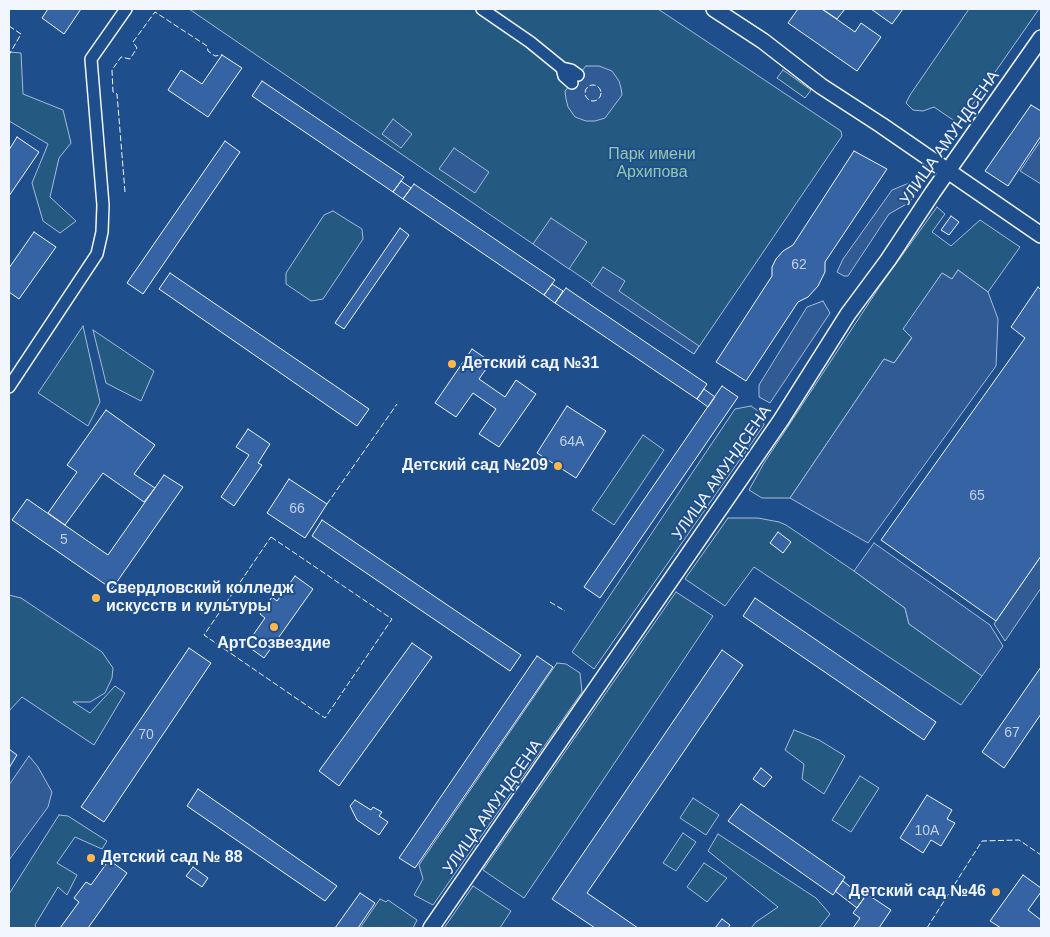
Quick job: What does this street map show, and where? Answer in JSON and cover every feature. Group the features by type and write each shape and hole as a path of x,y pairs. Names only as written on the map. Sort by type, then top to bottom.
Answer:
{"main road":[{"path":"714,9 763,41 820,86 1041,235"},
{"name":"УЛИЦА АМУНДСЕНА","path":"431,928 781,420 848,314 888,260 1041,38"}],"street":[{"path":"9,387 97,254 102,232 103,205 91,59 126,9"},
{"path":"482,9 530,42 562,68 564,76 575,79"}],"green space":[{"name":"Парк имени Архипова","path":"189,9 658,9 841,131 842,136 694,354"},
{"path":"969,9 1039,9 959,124 934,107 923,111 913,110 906,103 910,95"},
{"path":"9,52 21,53 23,94 63,110 71,143 59,158 50,197 76,221 60,233 43,221 32,183 48,144 9,121"},
{"path":"783,70 811,90 805,98 777,78"},
{"path":"937,207 945,214 932,232 951,246 980,220 1020,247 988,292 958,270 952,279 942,273 904,329 912,337 894,363 884,359 790,498 762,498 749,490 764,463 880,286"},
{"path":"333,211 362,229 363,239 323,299 311,301 286,284 286,273 324,215"},
{"path":"83,326 100,402 88,426 38,393"},
{"path":"93,330 154,371 141,401 106,383"},
{"path":"751,406 761,413 764,425 594,669 572,652 735,409"},
{"path":"643,435 664,450 614,525 592,510"},
{"path":"728,518 758,518 786,525 905,608 909,624 982,676 961,705 754,567 725,606 685,579"},
{"path":"676,592 713,616 524,898 483,870"},
{"path":"9,595 21,598 102,652 113,668 112,678 105,693 90,702 73,702 90,713 115,686 125,693 94,745 22,697 9,711"},
{"path":"557,663 566,664 580,673 582,692 433,905 414,895 423,879 419,865"},
{"path":"794,730 819,740 845,756 824,794 802,779 804,764 785,750"},
{"path":"860,776 879,788 851,832 832,820"},
{"path":"693,798 719,815 706,835 680,818"},
{"path":"59,815 68,816 107,841 102,849 75,837 57,863 77,875 67,895 58,887 35,925 36,928 9,928 9,894"},
{"path":"683,833 696,842 676,871 663,863"},
{"path":"718,834 816,898 830,914 819,928 751,928 756,922 778,907 708,851"},
{"path":"704,863 727,878 707,902 687,887"},
{"path":"473,886 511,911 500,928 444,928"},
{"path":"380,899 386,902 388,900 417,920 413,928 360,928"}],"shaded area":[{"path":"586,66 599,66 612,71 619,81 621,88 622,95 605,118 595,121 586,121 575,117 568,107 566,99 565,91"},
{"path":"393,119 412,134 401,148 382,134"},
{"path":"1041,140 1041,184 1020,171"},
{"path":"454,148 489,172 475,193 439,169"},
{"path":"909,183 917,188 910,202 889,214 848,276 837,272 843,259 892,190"},
{"path":"551,218 587,242 569,269 533,244"},
{"path":"603,267 625,281 619,291 699,346 694,354 591,285"},
{"path":"958,270 988,292 998,319 996,366 868,543 790,498 884,359 894,363 912,338 903,329 942,273 952,279"},
{"path":"823,301 830,313 770,403 759,397 759,385 807,307"},
{"path":"874,543 990,625 1003,646 982,676 909,624 905,608 854,571"},
{"path":"1041,556 1041,588 1005,641 994,624"},
{"path":"29,756 38,767 52,792 48,807 9,860 9,785"}],"building":[{"path":"48,9 81,9 64,34 42,18"},
{"path":"798,9 822,9 855,32 861,23 881,37 857,71 788,23"},
{"path":"822,9 845,9 837,19"},
{"path":"871,9 903,9 892,24"},
{"path":"222,55 242,68 208,117 168,90 181,70 202,84"},
{"path":"262,81 404,177 393,192 252,96"},
{"path":"1031,105 1041,111 1041,136 1008,186 985,171"},
{"path":"17,137 39,152 9,196 9,150"},
{"path":"225,141 240,152 143,294 127,283"},
{"path":"854,151 887,169 825,262 825,272 818,286 808,297 798,302 746,381 716,362 772,276 772,267 776,259 783,251 793,245"},
{"path":"401,181 411,188 403,199 393,192"},
{"path":"414,184 555,280 544,295 403,199"},
{"path":"951,216 959,222 949,235 941,230"},
{"path":"400,228 409,235 344,329 335,323"},
{"path":"34,232 56,247 19,299 9,292 9,268"},
{"path":"170,273 369,409 357,426 159,289"},
{"path":"552,284 563,291 555,303 544,295"},
{"path":"1038,287 1041,290 1041,556 996,621 881,540 1025,338 1011,327"},
{"path":"566,288 707,384 697,399 555,303"},
{"path":"472,349 491,362 479,379 505,397 516,380 536,394 499,447 479,434 496,409 473,393 456,417 435,403"},
{"path":"722,386 738,397 600,598 584,587"},
{"path":"704,389 715,397 708,407 697,399"},
{"path":"567,406 606,431 576,478 537,453"},
{"path":"106,410 155,445 134,474 155,488 144,502 103,473 65,525 48,513 77,472 67,465"},
{"path":"248,429 270,444 258,463 262,465 234,506 221,497 249,455 236,447"},
{"path":"164,475 183,487 112,589 12,520 27,499 108,555"},
{"path":"289,479 327,504 305,538 267,513"},
{"path":"322,520 521,655 510,671 312,536"},
{"path":"778,532 791,542 783,553 770,543"},
{"path":"295,576 313,589 264,658 246,645 265,618 260,614 272,597 277,601"},
{"path":"755,598 936,722 924,740 743,616"},
{"path":"412,643 432,657 339,786 319,771"},
{"path":"189,648 211,663 104,822 81,807"},
{"path":"722,650 743,665 587,893 638,928 595,928 552,899"},
{"path":"537,656 553,667 415,868 399,858"},
{"path":"1041,667 1041,714 1004,768 982,752"},
{"path":"9,749 17,755 9,768"},
{"path":"761,768 772,777 764,787 753,779"},
{"path":"198,789 337,886 325,901 187,806"},
{"path":"927,795 952,810 947,819 955,823 941,846 931,840 923,853 900,838"},
{"path":"355,800 371,810 373,807 382,812 379,816 388,822 379,835 357,820 350,806"},
{"path":"741,804 845,877 833,895 728,821"},
{"path":"109,860 127,873 88,928 60,928 79,902 74,898 86,882 91,885"},
{"path":"193,867 208,878 202,887 186,876"},
{"path":"1023,875 1041,888 1041,892 1028,910 1041,920 1041,928 1001,928 990,921"},
{"path":"843,881 864,898 857,908 835,891"},
{"path":"360,893 375,903 358,928 335,928"},
{"path":"867,894 891,910 879,928 853,928 860,918 853,913"},
{"path":"722,919 730,925 728,928 715,928"}],"fence":[{"path":"125,192 117,94 113,92 112,70 121,57 130,59 137,48 133,42 155,12 207,46 208,51 215,56 222,55"},
{"path":"9,26 21,34 9,55"},
{"path":"593,85 601,93 593,101 585,93 593,85"},
{"path":"327,504 397,404"},
{"path":"271,537 392,619 325,718 204,635 271,537"},
{"path":"550,602 565,611"},
{"path":"927,928 982,841 1019,840 1041,855"}],"place":[{"name":"Детский сад №31","path":"452,364"},
{"name":"Детский сад №209","path":"558,466"},
{"name":"Свердловский колледж искусств и культуры","path":"96,598"},
{"name":"АртСозвездие","path":"274,627"},
{"name":"Детский сад № 88","path":"91,858"},
{"name":"Детский сад №46","path":"996,892"}]}
